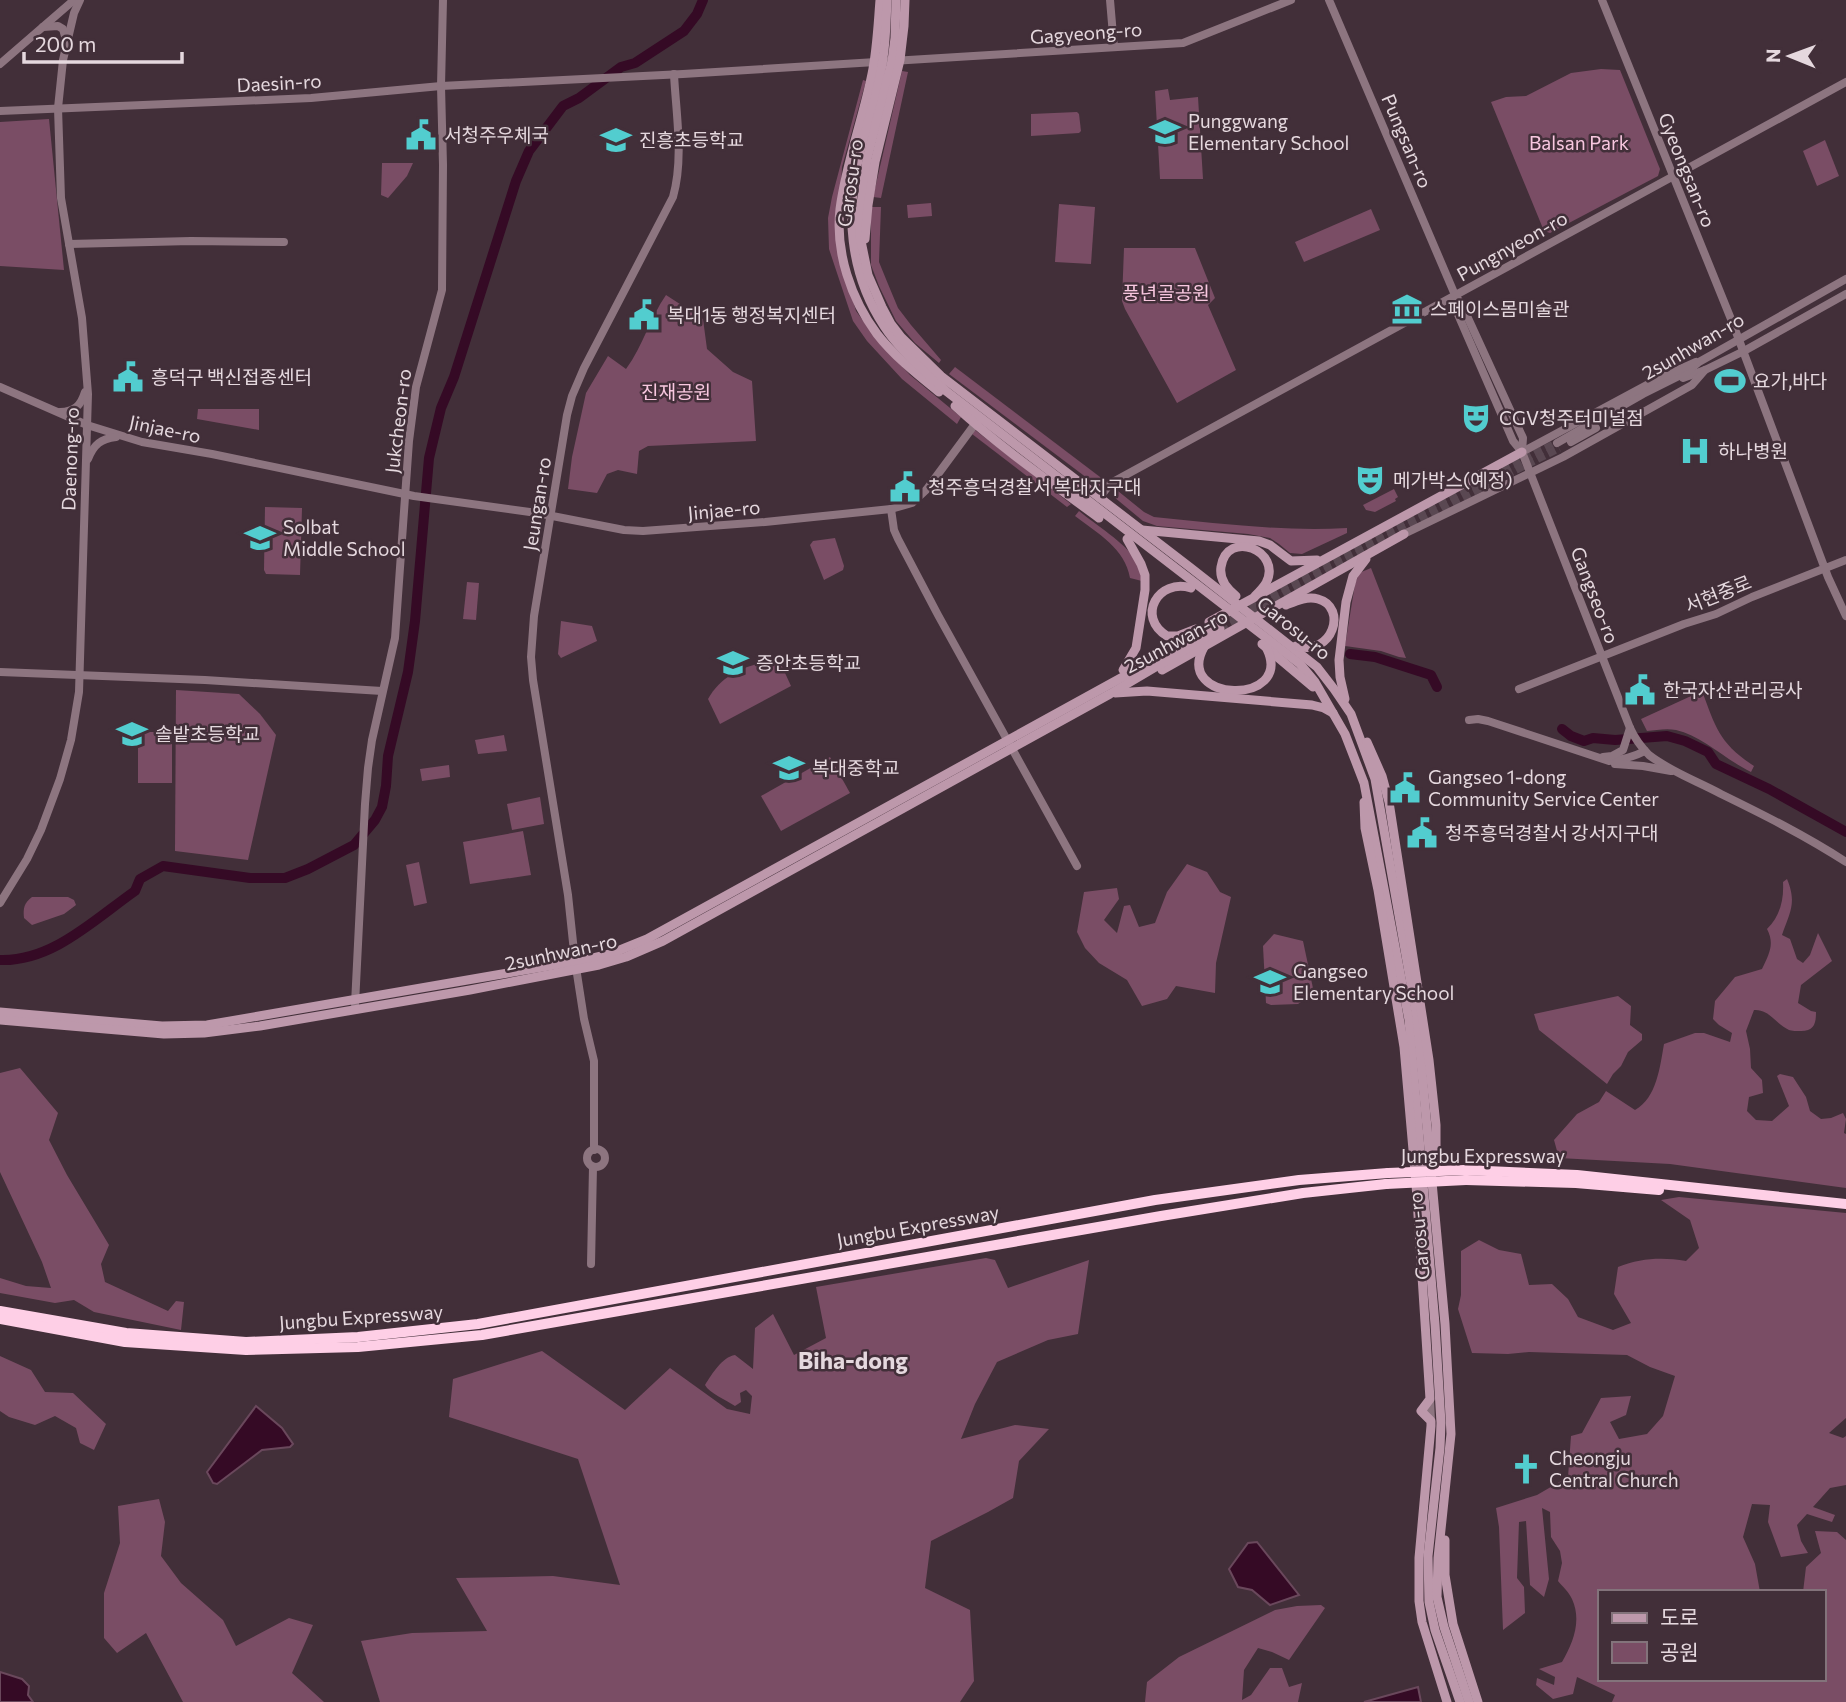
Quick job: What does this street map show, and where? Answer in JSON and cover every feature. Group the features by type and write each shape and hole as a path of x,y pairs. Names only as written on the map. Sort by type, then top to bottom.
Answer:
{"highway":[{"name":"Jungbu Expressway","path":"1465,1175 1784,1202 1846,1210"},
{"name":"Jungbu Expressway","path":"0,1311 126,1333 246,1342 358,1337 433,1330 1155,1200 1299,1180 1577,1175 1846,1204"},
{"name":"Jungbu Expressway","path":"0,1319 125,1342 246,1350 358,1347 482,1335 1387,1179"}],"main road":[{"path":"880,0 887,61"},
{"name":"Garosu-ro","path":"887,0 887,61 864,258 875,292 891,324 941,376 1216,587 1260,615 1317,667 1351,714 1362,742 1377,787 1417,1018 1451,1409 1437,1597 1469,1702"},
{"name":"Garosu-ro","path":"896,0 895,38 859,155 853,194 851,230 866,295 898,345 946,391 1226,612"},
{"path":"840,209 848,170 887,61 904,26 905,0"},
{"path":"840,209 859,155"},
{"name":"Garosu-ro","path":"840,209 841,248 857,299 878,335 906,363"},
{"path":"906,363 936,382"},
{"path":"906,363 954,404"},
{"path":"946,391 954,404"},
{"name":"Garosu-ro","path":"954,404 975,424 1191,588 1300,664 1328,703 1350,747 1364,783 1409,1020 1440,1399 1440,1448 1428,1556 1429,1602 1435,1630 1460,1702"},
{"name":"2sunhwan-ro","path":"1108,690 1123,670 1522,452"},
{"path":"1141,530 1259,541 1270,545 1293,562 1322,560"},
{"path":"1351,714 1342,687 1339,666 1350,582 1362,562 1404,534"},
{"name":"2sunhwan-ro","path":"1108,690 1134,685 1404,534"},
{"path":"1123,670 1136,648 1145,590 1145,575 1127,539"},
{"path":"1241,604 1222,578 1222,562 1230,551 1245,547 1259,552 1265,559 1268,580 1255,596"},
{"path":"1276,585 1275,596 1285,601"},
{"path":"1191,588 1176,586 1164,591 1155,600 1152,614 1157,627 1167,636 1178,636 1196,629"},
{"path":"1209,596 1215,595 1216,587 1232,593"},
{"path":"1260,615 1307,599 1318,599 1327,604 1334,621 1329,637 1314,648 1296,646"},
{"path":"1260,615 1331,678 1375,757 1389,802 1429,1060 1436,1125 1436,1226"},
{"path":"1243,625 1328,703"},
{"name":"2sunhwan-ro","path":"1,1016 15,1013 182,1026 228,1022 470,990 576,965 599,965 626,957 663,940 1218,626"},
{"path":"1204,647 1199,663 1204,680 1217,687 1239,690 1254,688 1268,677 1272,662 1266,647"},
{"path":"1108,690 1312,705 1324,708 1336,717"},
{"path":"1350,747 1359,746 1362,742"},
{"name":"Garosu-ro","path":"1364,783 1365,828 1404,1047 1417,1198 1430,1399 1420,1411 1431,1421 1419,1559 1419,1601 1422,1622 1447,1702"},
{"name":"2sunhwan-ro","path":"1,1016 185,1034 223,1031 355,1005"},
{"name":"Garosu-ro","path":"1446,1485 1444,1558 1448,1595 1453,1624 1478,1702"}],"street":[{"path":"0,64 74,0"},
{"name":"Daenong-ro","path":"0,903 41,830 71,740 79,692 88,386 82,318 61,198 58,108 63,60 74,13 80,0"},
{"name":"Jukcheon-ro","path":"355,1005 365,804 372,740 395,638 410,495 410,427 416,387 442,283 443,0"},
{"path":"1110,0 1114,47"},
{"name":"Gagyeong-ro","path":"887,61 1182,43 1291,0"},
{"name":"Pungsan-ro","path":"1329,0 1455,295 1456,310 1513,441 1522,452 1530,472"},
{"name":"Gyeongsan-ro","path":"1602,0 1744,351 1825,568 1846,616"},
{"path":"43,27 58,26 63,29 67,41"},
{"path":"674,74 887,61"},
{"name":"Daesin-ro","path":"0,111 310,98 441,86 674,74"},
{"name":"Jeungan-ro","path":"594,1150 594,1061 584,1019 568,895 533,680 531,657 534,615 572,396 676,187 679,166 674,74"},
{"name":"Pungnyeon-ro","path":"1099,498 1111,482 1846,82"},
{"path":"69,244 284,242"},
{"name":"2sunhwan-ro","path":"1846,279 1699,362 1687,372 1643,394 1558,446 1689,375 1744,351 1846,294"},
{"path":"1522,452 1656,380 1699,362"},
{"path":"1404,534 1563,457 1692,385 1705,370"},
{"path":"59,412 76,408 83,400 88,386"},
{"name":"Jinjae-ro","path":"0,387 87,425 142,442 438,500 551,516 624,530 649,531 904,507 920,496 935,480 975,424"},
{"path":"86,465 92,449 99,442 121,436"},
{"name":"Gangseo-ro","path":"1530,472 1630,729 1643,748"},
{"path":"891,509 898,539 1077,866"},
{"name":"서현중로","path":"1520,689 1716,614 1846,560"},
{"path":"0,672 205,680 383,691"},
{"path":"1469,720 1488,721 1615,765 1643,766 1676,772"},
{"path":"1596,757 1617,754 1625,747 1630,729"},
{"path":"1609,761 1632,757 1643,748 1676,772 1809,838 1846,862"},
{"path":"594,1150 601,1151 605,1159 600,1166 593,1167 589,1165 588,1154 594,1150"},
{"path":"591,1264 593,1167"}],"green space":[{"name":"Balsan Park","path":"1601,69 1620,70 1660,169 1658,176 1550,233 1544,231 1491,102 1506,97 1526,96 1571,73"},
{"path":"902,71 908,72 881,198 873,197"},
{"path":"863,80 866,81 842,167 838,248 856,311 874,336 910,375 961,417 957,424 902,379 867,341 853,321 829,249 828,218 832,197"},
{"path":"1168,89 1170,100 1198,97 1203,179 1160,179 1155,91"},
{"path":"1077,112 1081,131 1079,133 1031,136 1031,114"},
{"path":"49,119 64,270 0,266 0,122"},
{"path":"1825,140 1839,176 1817,186 1803,151"},
{"path":"382,163 413,163 407,176 388,198 381,195"},
{"path":"931,203 932,216 908,218 907,205"},
{"path":"1059,204 1095,207 1091,264 1055,262"},
{"path":"871,207 881,207 879,262 898,308 941,360 939,363 915,343 896,321 879,286 871,265"},
{"path":"1371,209 1380,230 1304,262 1295,242"},
{"name":"풍년골공원","path":"1124,248 1195,248 1215,298 1208,305 1236,370 1177,403 1122,301"},
{"name":"진재공원","path":"666,295 703,319 707,349 733,372 752,381 756,441 648,446 639,451 637,474 618,470 607,474 597,493 568,489 586,393 608,356 626,369"},
{"path":"955,367 1104,480 1099,487 949,374"},
{"path":"198,409 259,409 259,430 197,419"},
{"path":"975,430 1071,504 1067,507 972,434"},
{"path":"1394,489 1398,497 1396,501 1375,512 1366,510 1363,505"},
{"path":"1118,491 1154,517 1275,528 1347,528 1347,533 1302,554 1290,553 1270,538 1157,526 1143,521 1114,497"},
{"path":"265,507 302,508 300,575 266,574"},
{"path":"1079,511 1130,553 1138,564 1142,581 1130,578 1123,558 1075,516"},
{"path":"835,538 843,570 824,580 810,545 813,541"},
{"path":"1371,568 1406,658 1345,646 1355,584 1359,573"},
{"path":"467,582 479,583 476,620 463,619"},
{"path":"561,621 592,626 597,641 561,658 558,654"},
{"path":"780,662 791,686 720,724 708,699 713,691 733,674 749,666"},
{"path":"176,690 239,694 260,714 276,735 248,860 175,851"},
{"path":"1702,691 1720,734 1733,750 1754,766 1751,772 1686,733 1669,729 1647,731 1641,719"},
{"path":"138,732 172,732 172,783 138,783"},
{"path":"504,735 507,751 478,754 475,740"},
{"path":"830,757 850,793 781,831 761,796"},
{"path":"449,765 450,777 422,781 420,769"},
{"path":"540,797 544,824 512,830 507,804"},
{"path":"523,831 531,875 470,884 463,842"},
{"path":"419,862 427,903 414,906 406,865"},
{"path":"1187,864 1207,872 1220,892 1231,897 1216,963 1215,993 1176,986 1167,999 1142,1006 1127,980 1099,963 1085,948 1077,932 1084,892 1117,888 1119,899 1104,920 1117,933 1124,906 1130,905 1139,927 1155,923 1167,892"},
{"path":"1787,879 1792,901 1782,935 1790,939 1797,959 1803,963 1810,955 1818,933 1832,961 1801,985 1798,1003 1816,1012 1815,1023 1811,1028 1805,1031 1790,1030 1768,1014 1754,1010 1746,1031 1751,1068 1762,1080 1763,1093 1749,1097 1747,1111 1756,1120 1772,1121 1789,1106 1777,1076 1780,1074 1793,1077 1806,1097 1810,1111 1821,1119 1843,1113 1846,1119 1846,1188 1670,1164 1559,1158 1554,1140 1577,1114 1599,1102 1606,1091 1635,1110 1642,1105 1653,1090 1664,1044 1695,1033 1704,1033 1730,1042 1732,1033 1713,1019 1715,1001 1735,977 1762,969 1771,944 1767,929 1778,913 1783,882"},
{"path":"32,897 68,897 74,900 76,905 64,914 32,925 24,918 24,911"},
{"path":"1274,934 1303,941 1314,993 1298,1004 1266,1003 1263,946"},
{"path":"1618,996 1631,1006 1630,1025 1642,1034 1642,1040 1628,1052 1607,1084 1539,1030 1534,1014"},
{"path":"20,1068 58,1113 49,1140 109,1245 101,1264 105,1282 168,1311 176,1301 184,1302 181,1330 94,1312 74,1300 55,1303 0,1293 0,1278 26,1286 51,1288 42,1262 0,1172 0,1073"},
{"path":"1679,1197 1846,1213 1846,1418 1829,1433 1843,1438 1846,1436 1846,1485 1830,1488 1813,1507 1835,1515 1832,1522 1807,1514 1797,1525 1801,1541 1808,1553 1781,1557 1768,1522 1770,1505 1752,1504 1743,1537 1755,1564 1760,1590 1598,1590 1598,1681 1825,1681 1825,1590 1803,1590 1806,1567 1821,1553 1815,1531 1837,1532 1846,1540 1846,1702 1612,1702 1615,1695 1577,1677 1573,1694 1553,1699 1536,1685 1537,1678 1554,1685 1555,1677 1539,1669 1562,1662 1573,1640 1576,1615 1571,1596 1558,1581 1562,1563 1560,1551 1551,1537 1550,1512 1542,1508 1549,1579 1544,1597 1530,1585 1526,1521 1519,1522 1517,1578 1524,1587 1525,1613 1503,1630 1496,1508 1537,1495 1568,1477 1571,1436 1582,1433 1601,1398 1631,1396 1626,1415 1610,1422 1619,1439 1647,1434 1663,1416 1675,1376 1627,1355 1472,1353 1458,1309 1461,1295 1461,1251 1479,1240 1499,1250 1521,1254 1529,1285 1552,1284 1568,1299 1578,1317 1613,1330 1631,1323 1614,1294 1618,1267 1652,1259 1686,1261 1699,1248 1690,1220 1661,1200"},
{"path":"986,1258 995,1260 1008,1288 1089,1260 1078,1334 1048,1340 997,1362 975,1404 961,1439 1015,1425 1049,1429 1019,1461 1013,1498 931,1541 925,1588 970,1610 974,1681 960,1702 380,1702 361,1641 412,1633 487,1631 456,1578 553,1576 620,1585 578,1459 449,1417 453,1379 542,1351 625,1410 670,1368 727,1409 750,1414 752,1396 746,1390 740,1393 741,1402 735,1406 714,1394 705,1385 730,1356 735,1355 753,1369 755,1328 773,1314 794,1355 826,1338 816,1287"},
{"path":"0,1356 31,1370 45,1392 73,1393 106,1424 94,1450 80,1443 76,1428 55,1416 35,1425 9,1417 0,1411"},
{"path":"159,1499 165,1522 161,1556 181,1583 223,1620 236,1646 289,1618 313,1625 292,1673 324,1702 183,1702 146,1633 117,1653 104,1638 104,1593 120,1543 118,1506"},
{"path":"1321,1605 1325,1608 1289,1660 1258,1648 1244,1670 1242,1700 1251,1695 1270,1668 1282,1668 1289,1687 1302,1683 1298,1702 1145,1702 1147,1682 1179,1657 1275,1610"}],"shaded area":[{"path":"256,1406 282,1428 293,1444 290,1447 262,1450 217,1484 213,1483 207,1472"},
{"path":"1257,1542 1299,1595 1270,1605 1252,1590 1238,1587 1229,1569 1248,1543"},
{"path":"0,1672 22,1679 29,1686 28,1695 33,1702 0,1702"},
{"path":"1418,1687 1421,1702 1364,1702"}],"waterway":[{"path":"0,960 37,954 72,937 135,891 140,879 163,866 250,878 285,878 354,845 375,820 382,807 388,756 408,672 429,458 441,408 454,377 516,181 529,151 563,106 579,98 621,67 635,63 684,31 697,14 703,0"},
{"path":"1350,654 1375,657 1431,675 1437,687"},
{"path":"1562,729 1584,741 1593,738 1615,740 1667,736 1685,741 1708,752 1716,764 1769,789 1846,832"}],"tunnel":[{"path":"1217,623 1450,496 1557,443"},
{"path":"1220,629 1455,501 1559,448"}],"place":[{"name":"Punggwang Elementary School","path":"1165,132"},
{"name":"서청주우체국","path":"421,135"},
{"name":"진흥초등학교","path":"616,140"},
{"name":"스페이스몸미술관","path":"1407,309"},
{"name":"복대1동 행정복지센터","path":"644,315"},
{"name":"흥덕구 백신접종센터","path":"128,377"},
{"name":"요가,바다","path":"1730,381"},
{"name":"CGV청주터미널점","path":"1476,418"},
{"name":"하나병원","path":"1695,451"},
{"name":"메가박스(예정)","path":"1370,480"},
{"name":"청주흥덕경찰서 복대지구대","path":"905,487"},
{"name":"Solbat Middle School","path":"260,538"},
{"name":"증안초등학교","path":"733,663"},
{"name":"한국자산관리공사","path":"1640,690"},
{"name":"솔밭초등학교","path":"132,734"},
{"name":"복대중학교","path":"789,768"},
{"name":"Gangseo 1-dong Community Service Center","path":"1405,788"},
{"name":"청주흥덕경찰서 강서지구대","path":"1422,833"},
{"name":"Gangseo Elementary School","path":"1270,982"},
{"name":"Cheongju Central Church","path":"1526,1469"}],"district":[{"name":"Biha-dong","path":"853,1361"}]}
